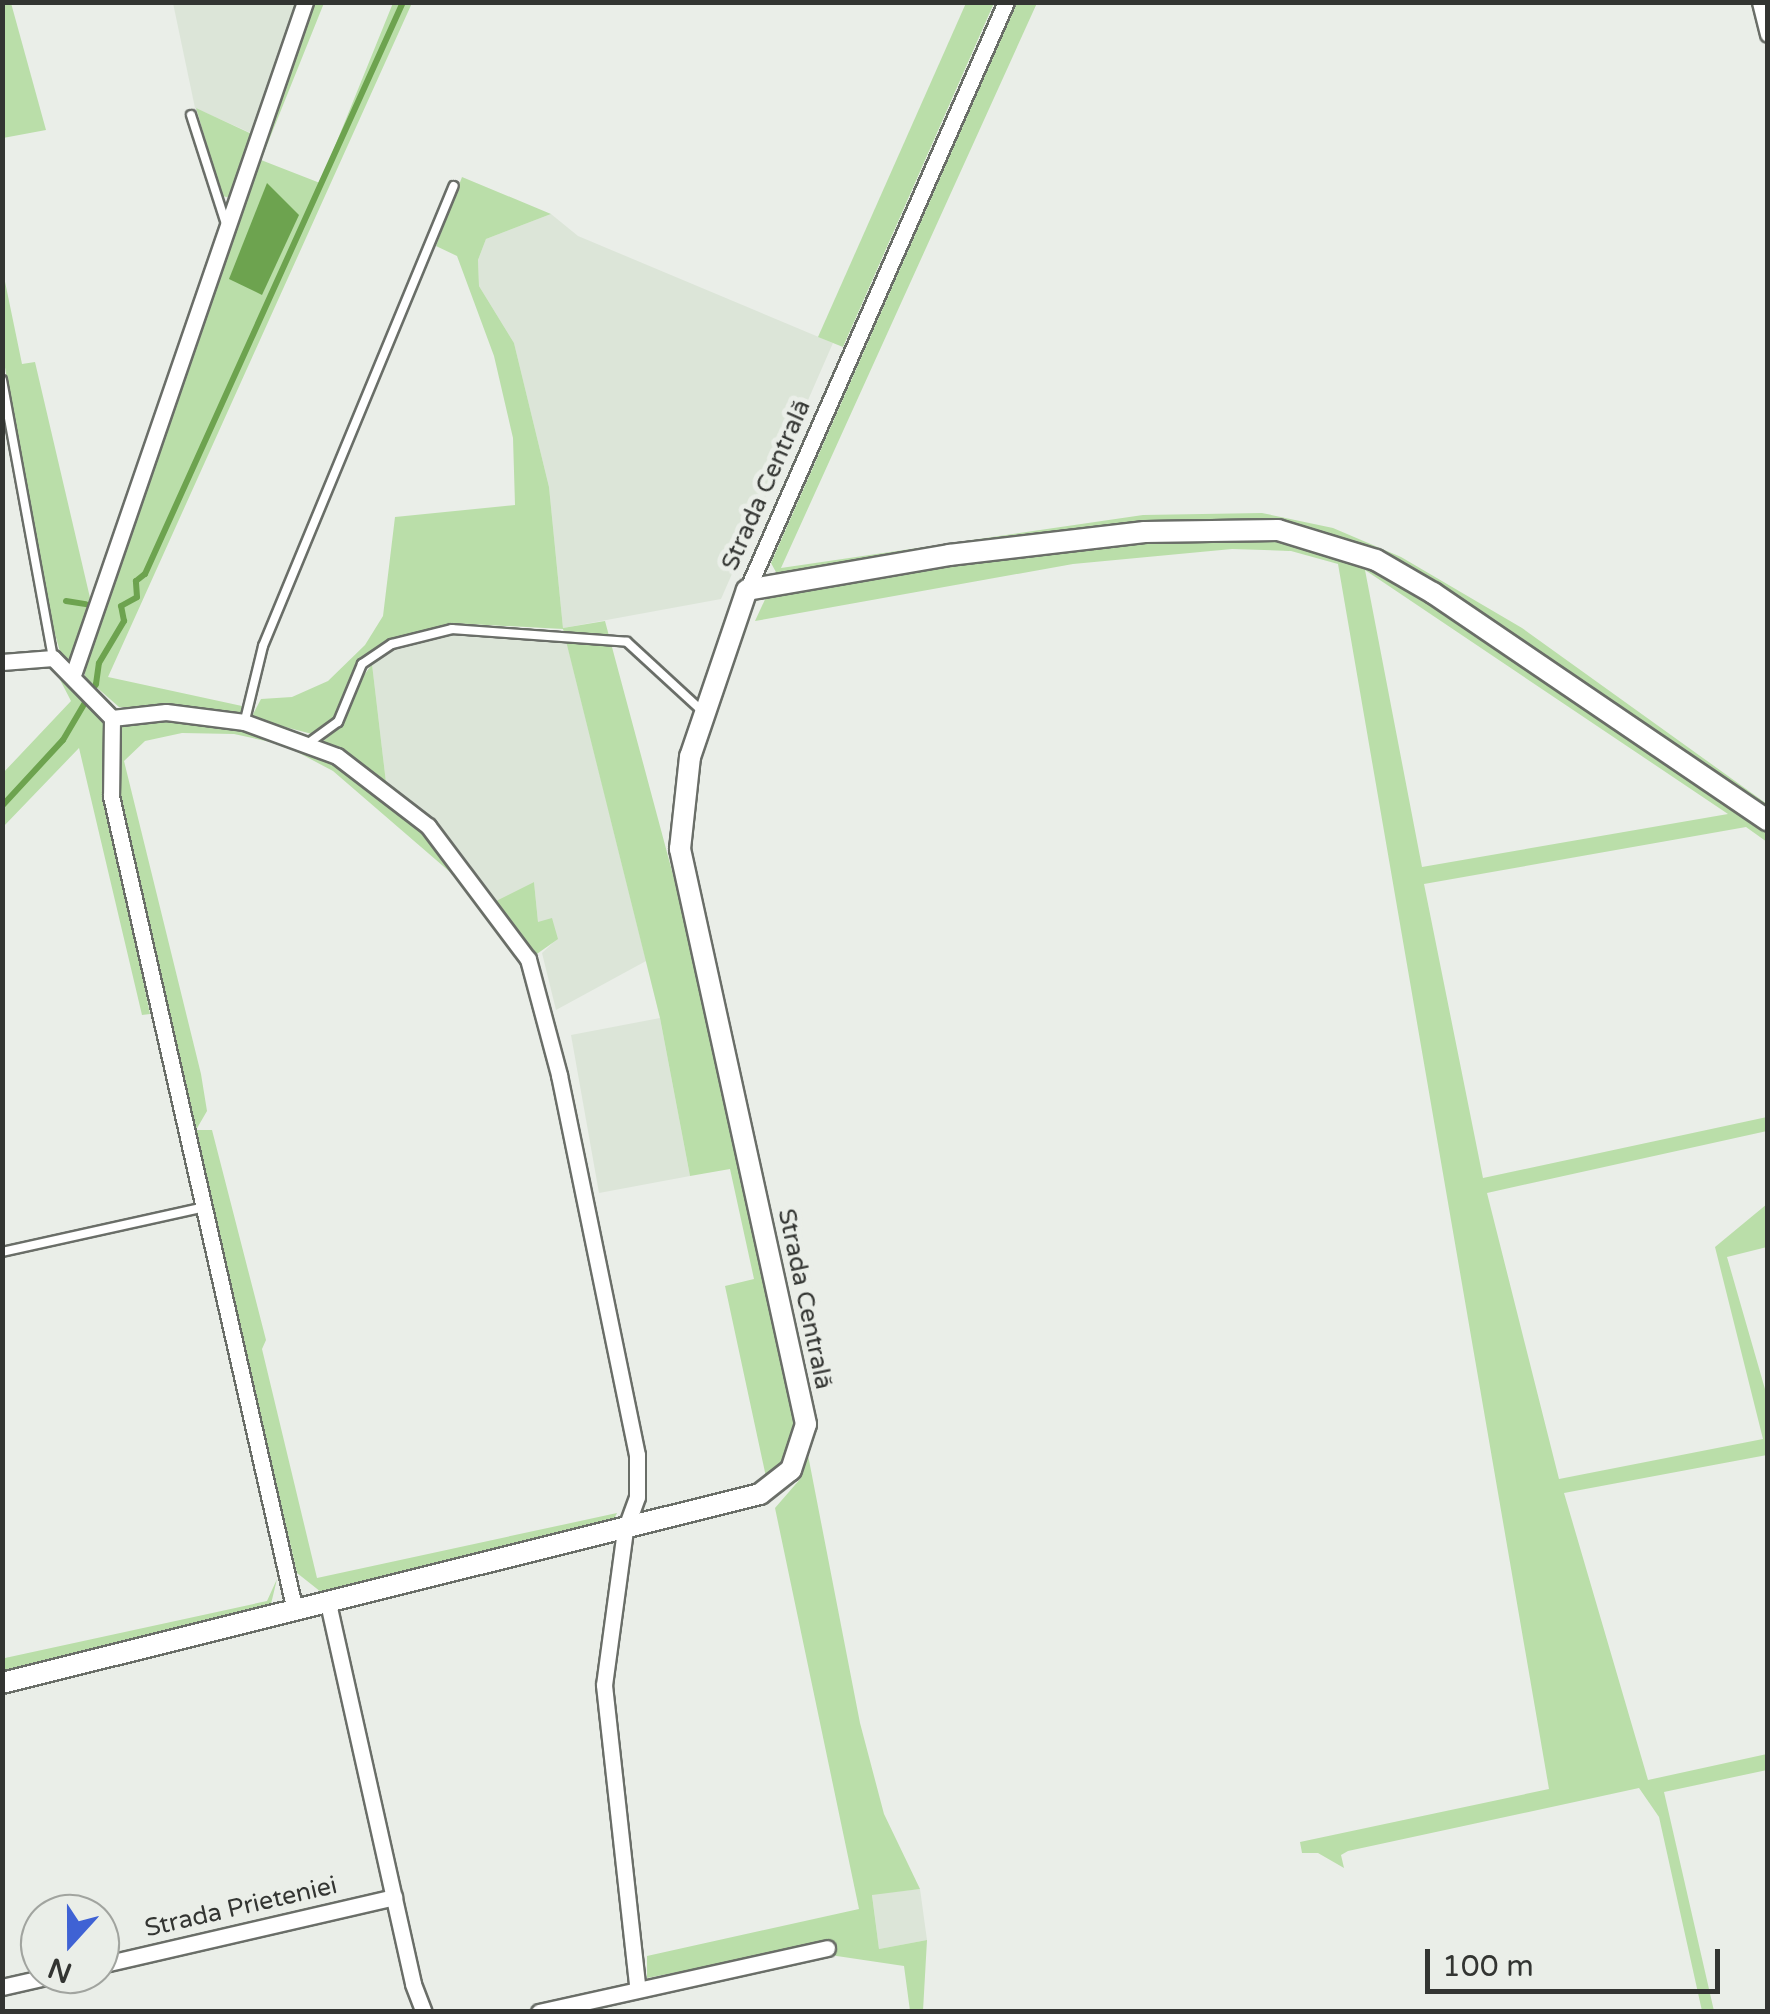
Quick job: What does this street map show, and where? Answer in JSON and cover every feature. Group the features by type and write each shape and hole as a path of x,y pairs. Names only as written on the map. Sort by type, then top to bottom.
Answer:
{"street":[{"path":"78,677 306,2"},
{"name":"Strada Centrală","path":"2,1683 625,1530 777,1486 802,1449 806,1424 686,896 681,812 704,714 747,590 1006,2"},
{"path":"1760,2 1768,34"},
{"path":"747,590 949,555 1145,532 1248,528 1311,537 1376,560 1433,593 1768,821"},
{"path":"2,662 53,658 78,677 112,718 111,796 200,1208 295,1611"},
{"path":"112,718 166,712 244,722 310,742 428,826 520,944 536,978 637,1455 637,1497 625,1530 604,1686 637,1985"},
{"path":"328,1603 424,2012"},
{"name":"Strada Prieteniei","path":"120,1960 394,1897"},
{"path":"539,2012 637,1985 827,1948"}],"lane":[{"path":"191,115 228,228"},
{"path":"244,722 254,704 262,646 454,186"},
{"path":"2,380 53,658"},
{"path":"310,742 338,722 362,664 392,644 452,629 627,642 704,714"},
{"path":"2,1252 200,1208"}],"shaded area":[{"path":"3,2 11,3 46,130 3,138"},
{"path":"173,3 297,3 251,133 195,108"},
{"path":"309,3 324,3 261,160 320,183 393,3 412,3 108,677 242,706 241,715 119,707 85,677 84,653"},
{"path":"966,3 994,3 843,347 818,337"},
{"path":"1017,3 1037,3 781,568 1143,515 1262,513 1333,528 1401,557 1522,628 1767,804 1767,812 1445,591 1309,530 880,559 777,574 771,563"},
{"path":"196,108 256,136 231,198 222,196"},
{"path":"462,177 551,214 486,239 478,260 479,286 514,343 549,487 563,628 605,621 676,886 795,1420 783,1462 766,1477 725,1286 754,1279 730,1169 690,1176 660,1018 563,629 450,623 390,640 360,661 329,726 312,734 251,718 261,699 292,697 328,681 365,645 383,616 395,517 515,505 513,438 494,356 457,256 436,246"},
{"path":"267,183 299,215 262,295 229,279"},
{"path":"551,214 578,236 833,343 721,599 563,628 549,487 514,343 479,286 478,260 486,239"},
{"path":"2,267 22,364 35,362 91,602 70,663 60,652 39,576 3,355"},
{"path":"1223,534 1311,543 1403,582 1767,828 1767,842 1746,827 1424,884 1483,1178 1767,1117 1767,1131 1487,1193 1559,1479 1763,1439 1715,1247 1767,1204 1767,1247 1727,1257 1767,1396 1767,1455 1564,1493 1648,1780 1767,1754 1767,1770 1664,1792 1714,2011 1702,2011 1659,1817 1639,1788 1348,1851 1341,1855 1344,1868 1318,1853 1302,1853 1300,1842 1549,1789 1338,564 1291,551 1232,549 1073,564 755,621 768,593 820,579","holes":["1365,570 1728,814 1422,867"]},
{"path":"453,632 566,640 646,961 556,1010 542,953 557,939 538,922 534,882 494,902 432,821 387,791 372,664 395,648"},
{"path":"372,664 387,791 322,742 343,725 352,692"},
{"path":"55,670 85,693 108,725 104,789 150,1014 142,1015 79,748 3,827 3,773 71,701"},
{"path":"147,716 243,725 333,759 425,829 452,861 450,872 333,771 284,745 234,734 182,733 145,741 124,761 201,1074 207,1111 196,1130 212,1130 266,1340 262,1349 317,1578 617,1513 613,1521 321,1592 297,1573 118,801 119,726"},
{"path":"534,882 538,922 552,918 558,939 534,956 494,902"},
{"path":"660,1018 690,1176 599,1193 571,1035"},
{"path":"808,1455 860,1723 884,1814 920,1889 872,1895 879,1949 927,1940 923,2011 910,2011 904,1966 830,1955 828,1943 647,1978 647,1956 859,1909 775,1508 801,1478"},
{"path":"277,1579 271,1604 3,1672 3,1650 5,1658 267,1601"},
{"path":"920,1889 927,1940 879,1949 872,1894"}],"waterway":[{"path":"2,806 63,740 96,684 99,663 124,621 121,606 137,597 136,581 145,574 403,2"},
{"path":"66,601 86,604"}]}
